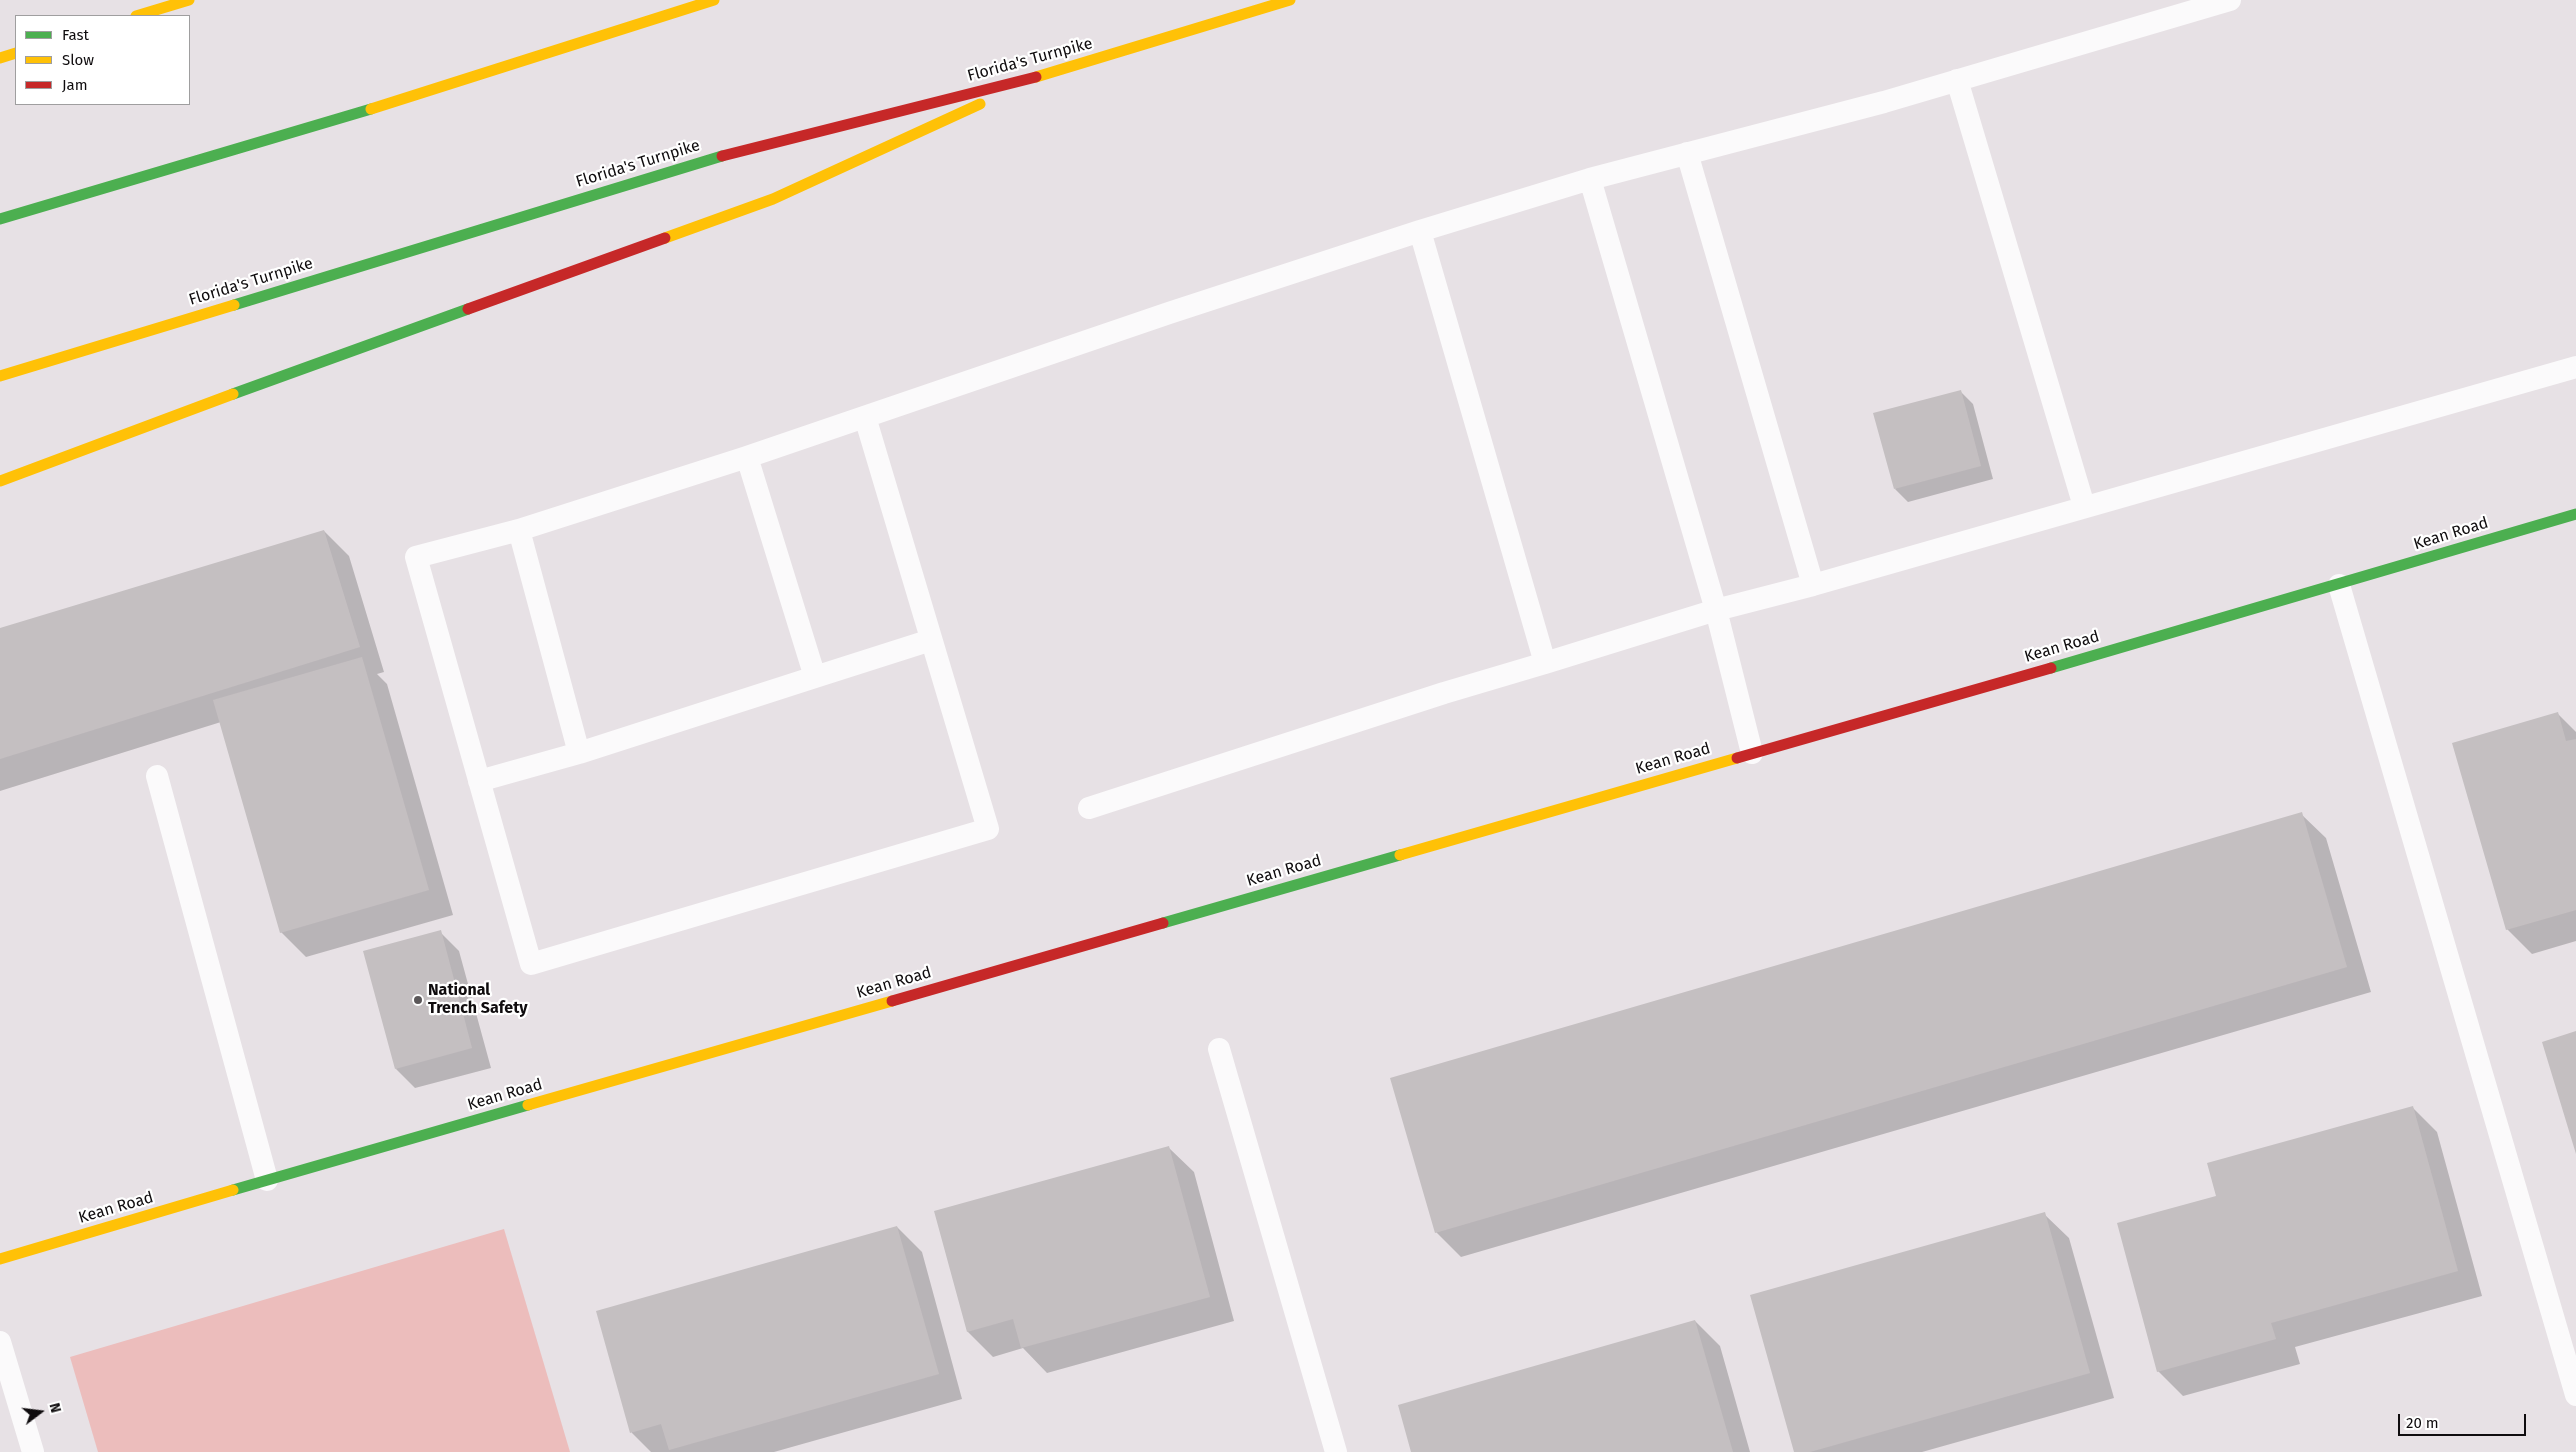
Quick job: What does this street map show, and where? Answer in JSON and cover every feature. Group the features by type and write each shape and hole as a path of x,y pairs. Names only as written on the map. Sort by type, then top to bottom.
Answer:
{"main road":[{"path":"139,15 189,0"},
{"path":"0,219 453,84 714,0"},
{"name":"Florida's Turnpike","path":"0,376 727,154 1040,76 1290,0"},
{"path":"0,58 15,53"},
{"path":"0,480 773,199 1040,76"},
{"name":"Kean Road","path":"0,1259 267,1180 2339,585 2576,514"}],"lane":[{"path":"865,417 988,829 531,964 416,558 519,530 747,457 1169,313 1590,178 1957,80 2230,0"},
{"path":"1957,80 2084,506"},
{"path":"1687,153 1813,585"},
{"path":"1590,178 1716,610 1752,753"},
{"path":"1420,231 1545,664"},
{"path":"1089,808 1444,692 1545,664 1716,610 1813,585 2084,506 2576,367"},
{"path":"747,457 815,677"},
{"path":"519,530 579,753"},
{"path":"2339,585 2576,1395"},
{"path":"479,781 579,753 931,640"},
{"path":"157,776 267,1180"},
{"path":"1219,1049 1336,1452"},
{"path":"0,1342 9,1405 33,1452"}],"shaded area":[{"path":"504,1229 570,1452 98,1452 70,1357"}],"building":[{"path":"1961,390 1981,466 1894,489 1873,413"},
{"path":"324,530 360,647 0,759 0,628"},
{"path":"362,657 429,890 280,933 213,700"},
{"path":"2558,712 2566,741 2576,739 2576,910 2506,930 2452,743"},
{"path":"2302,812 2347,967 1435,1233 1390,1078"},
{"name":"National Trench Safety","path":"441,930 472,1048 395,1069 363,951"},
{"path":"2576,1031 2576,1154 2542,1042"},
{"path":"2413,1106 2458,1271 2271,1323 2276,1339 2157,1372 2117,1223 2216,1196 2207,1163"},
{"path":"1169,1146 1210,1297 1021,1348 1013,1319 967,1332 934,1211"},
{"path":"2045,1212 2090,1373 1810,1452 1794,1452 1750,1295"},
{"path":"897,1226 939,1374 669,1450 661,1424 630,1433 596,1311"},
{"path":"1695,1320 1733,1452 1411,1452 1398,1405"}],"traffic: fast":[{"path":"0,219 371,109"},
{"path":"234,305 722,156"},
{"path":"233,394 468,309"},
{"path":"2051,668 2576,514"},
{"path":"1163,923 1400,855"},
{"path":"233,1190 528,1105"}],"traffic: slow":[{"path":"139,15 189,0"},
{"path":"371,109 714,0"},
{"path":"1036,77 1290,0"},
{"path":"0,58 15,53"},
{"path":"665,238 773,199 980,104"},
{"path":"0,376 234,305"},
{"path":"0,481 233,394"},
{"path":"1400,855 1737,758"},
{"path":"528,1105 892,1001"},
{"path":"0,1259 233,1190"}],"traffic: jam":[{"path":"722,156 1036,77"},
{"path":"468,309 665,238"},
{"path":"1737,758 2051,668"},
{"path":"892,1001 1163,923"}],"place":[{"name":"National Trench Safety","path":"418,1000"}]}
